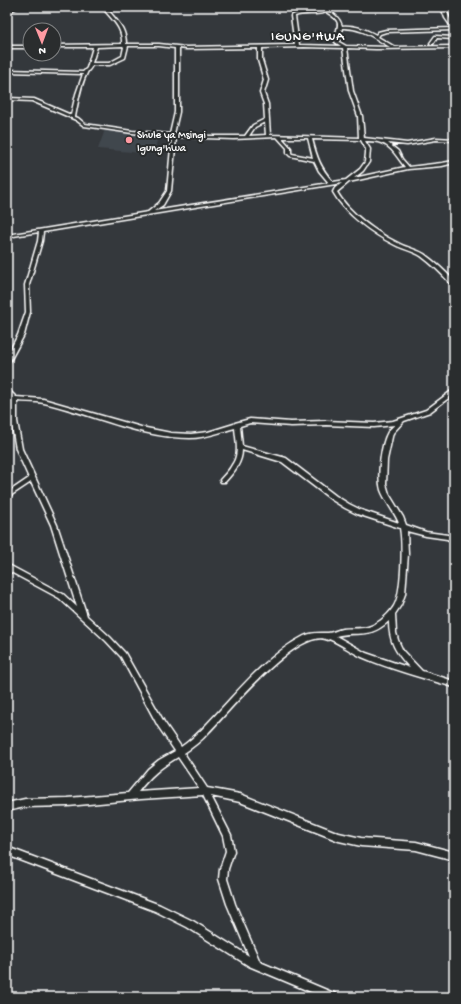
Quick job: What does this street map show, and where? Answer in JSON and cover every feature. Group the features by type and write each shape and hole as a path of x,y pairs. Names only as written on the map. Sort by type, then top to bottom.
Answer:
{"street":[{"path":"7,12 16,7"},
{"path":"90,64 113,64 124,57 125,36 122,27 104,7"},
{"path":"320,7 325,9 336,19 340,27 337,34 337,42 344,46 348,62 347,68 351,91 360,118 362,139 368,149 367,162 362,170 337,188 335,192 352,214 398,245 422,255 454,284"},
{"path":"297,46 293,16 300,13 322,12 325,9 350,7"},
{"path":"443,8 454,8"},
{"path":"376,37 379,33 386,31 454,29 449,15 443,8"},
{"path":"340,27 356,26 394,47"},
{"path":"432,43 436,37 454,38"},
{"path":"62,46 159,45 177,47 454,47"},
{"path":"73,117 78,94 85,73 90,64 95,46"},
{"path":"264,46 260,48 259,54 265,75 262,93 266,102 268,136"},
{"path":"276,46 277,51"},
{"path":"8,47 22,47"},
{"path":"148,213 161,204 169,191 173,136 178,112 177,47"},
{"path":"7,71 85,73"},
{"path":"7,99 33,100 73,117 88,126 173,136 228,138 278,136 362,139 412,144 436,140 454,140"},
{"path":"246,137 254,126 267,120"},
{"path":"278,136 289,148 289,153 291,155 317,160"},
{"path":"310,138 322,172 332,184"},
{"path":"384,142 397,152 400,160 408,168"},
{"path":"7,236 332,184 347,180 377,176 408,168 441,166 454,162"},
{"path":"7,361 21,335 28,312 27,285 40,241 41,230"},
{"path":"7,391 13,398 14,422 18,442 32,479 45,503 59,538 85,619"},
{"path":"13,398 43,401 141,429 171,435 198,436 237,424 259,421 292,424 326,423 374,425 393,423 428,411 454,392"},
{"path":"328,637 337,632 370,630 392,613 402,597 406,563 402,526 399,516 384,488 382,478 383,464 391,433 401,421"},
{"path":"223,480 239,460 237,424"},
{"path":"239,447 284,460 334,498 359,512 426,534 448,537 454,540"},
{"path":"7,496 32,479"},
{"path":"7,567 61,596 108,639 123,655 161,724 205,792 227,835 230,851 224,869 223,879 231,904 257,965"},
{"path":"392,613 392,633 394,644 400,654 420,674"},
{"path":"130,796 151,771 194,743 260,673 281,655 314,636 335,639 362,654 454,684"},
{"path":"7,807 25,803 68,802 130,796 205,792 240,798 258,804 338,838 361,842 416,846 454,856"},
{"path":"7,851 157,908 190,924 257,965 333,997"}],"shaded area":[{"path":"106,127 160,132 153,154 98,149"}],"place":[{"name":"Shule ya Msingi Igung'hwa","path":"129,140"}],"district":[{"name":"IGUNG'HWA","path":"308,35"}]}
